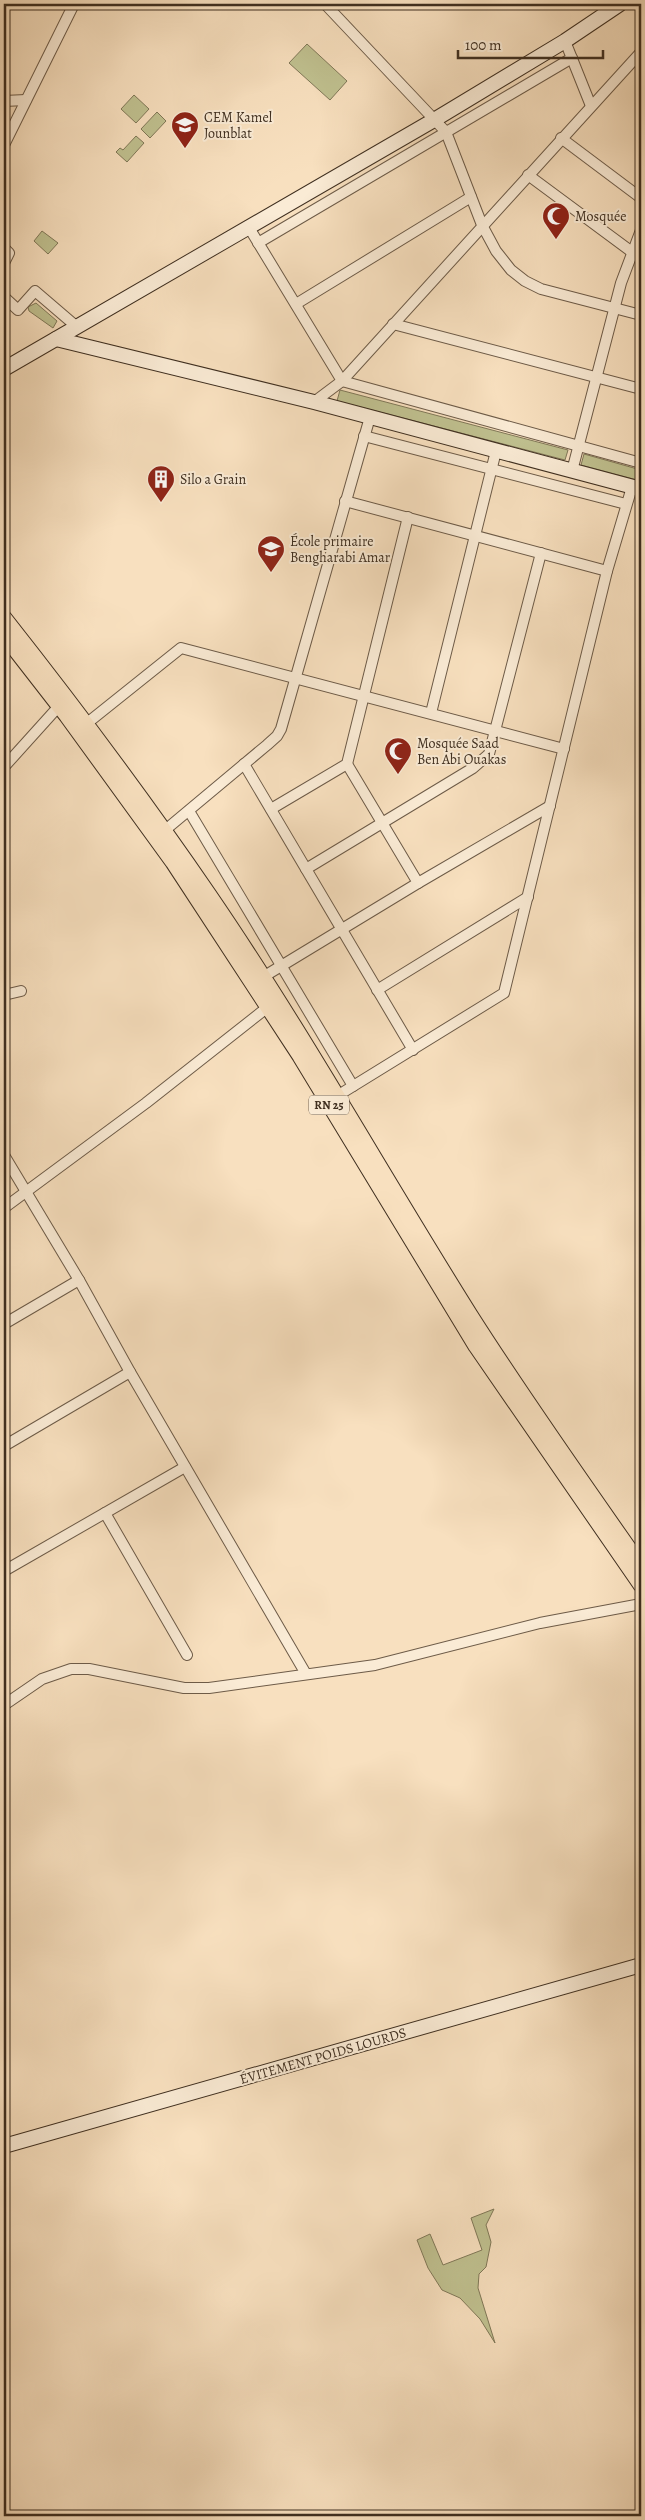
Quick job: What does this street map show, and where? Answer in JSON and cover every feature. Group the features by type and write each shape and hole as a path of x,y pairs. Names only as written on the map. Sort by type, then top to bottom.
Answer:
{"main road":[{"path":"4,369 434,120 565,41 620,4"},
{"path":"56,339 314,402 636,488"},
{"name":"RN 25","path":"4,618 86,724 164,831 263,977 273,1003 480,1353 641,1584"},
{"name":"RN 25","path":"4,635 59,706 173,862 337,1096 471,1317 518,1389 641,1566"},
{"name":"ÉVITEMENT POIDS LOURDS","path":"4,2146 641,1965"}],"street":[{"path":"4,145 74,4"},
{"path":"325,4 446,132 482,225 496,251 511,270 525,281 541,289 641,315"},
{"path":"565,41 591,106"},
{"path":"314,402 342,381 641,52"},
{"path":"258,242 572,58"},
{"path":"4,101 26,100"},
{"path":"561,138 641,198"},
{"path":"528,175 632,252"},
{"path":"296,304 471,197"},
{"path":"248,226 342,381 641,463"},
{"path":"572,471 614,308 641,230"},
{"path":"4,248 8,253 4,263"},
{"path":"4,297 18,310 35,291 76,327"},
{"path":"393,324 641,389"},
{"path":"164,831 277,736 297,677 370,417"},
{"path":"364,436 626,504"},
{"path":"431,713 496,451"},
{"path":"337,1096 504,993 608,571 626,504 636,488"},
{"path":"345,501 608,571"},
{"path":"408,518 362,695 347,764 418,883"},
{"path":"306,869 484,761 489,754 496,731 540,553"},
{"path":"86,724 181,648 297,677 564,749"},
{"path":"4,767 59,706"},
{"path":"244,764 413,1050"},
{"path":"271,809 347,764"},
{"path":"263,977 550,806"},
{"path":"189,811 353,1086"},
{"path":"377,990 528,897"},
{"path":"4,995 21,991"},
{"path":"4,1208 146,1103 273,1003"},
{"path":"4,1155 79,1280 130,1372 306,1674"},
{"path":"4,1324 79,1280"},
{"path":"4,1446 130,1372"},
{"path":"4,1571 185,1467"},
{"path":"105,1513 187,1655"},
{"path":"4,1705 42,1679 72,1669 89,1669 184,1688 210,1688 375,1665 540,1623 641,1604"}],"green space":[{"path":"307,44 347,81 330,100 289,63"},
{"path":"134,95 149,109 136,123 121,109"},
{"path":"157,112 166,121 150,138 141,129"},
{"path":"136,136 144,143 127,162 116,152 120,148 123,150"},
{"path":"42,231 58,243 48,254 34,241"},
{"path":"36,303 57,321 53,328 29,311 28,307"},
{"path":"340,390 568,450 565,460 337,401"},
{"path":"584,454 641,470 641,481 581,465"},
{"path":"494,2209 486,2225 491,2242 486,2267 479,2274 478,2288 495,2343 480,2319 460,2298 442,2290 428,2268 417,2240 430,2234 443,2265 482,2250 471,2218"}],"place":[{"name":"CEM Kamel Jounblat","path":"185,149"},
{"name":"Mosquée","path":"556,240"},
{"name":"Silo a Grain","path":"161,503"},
{"name":"École primaire Bengharabi Amar","path":"271,573"},
{"name":"Mosquée Saad Ben Abi Ouakas","path":"398,775"}]}
